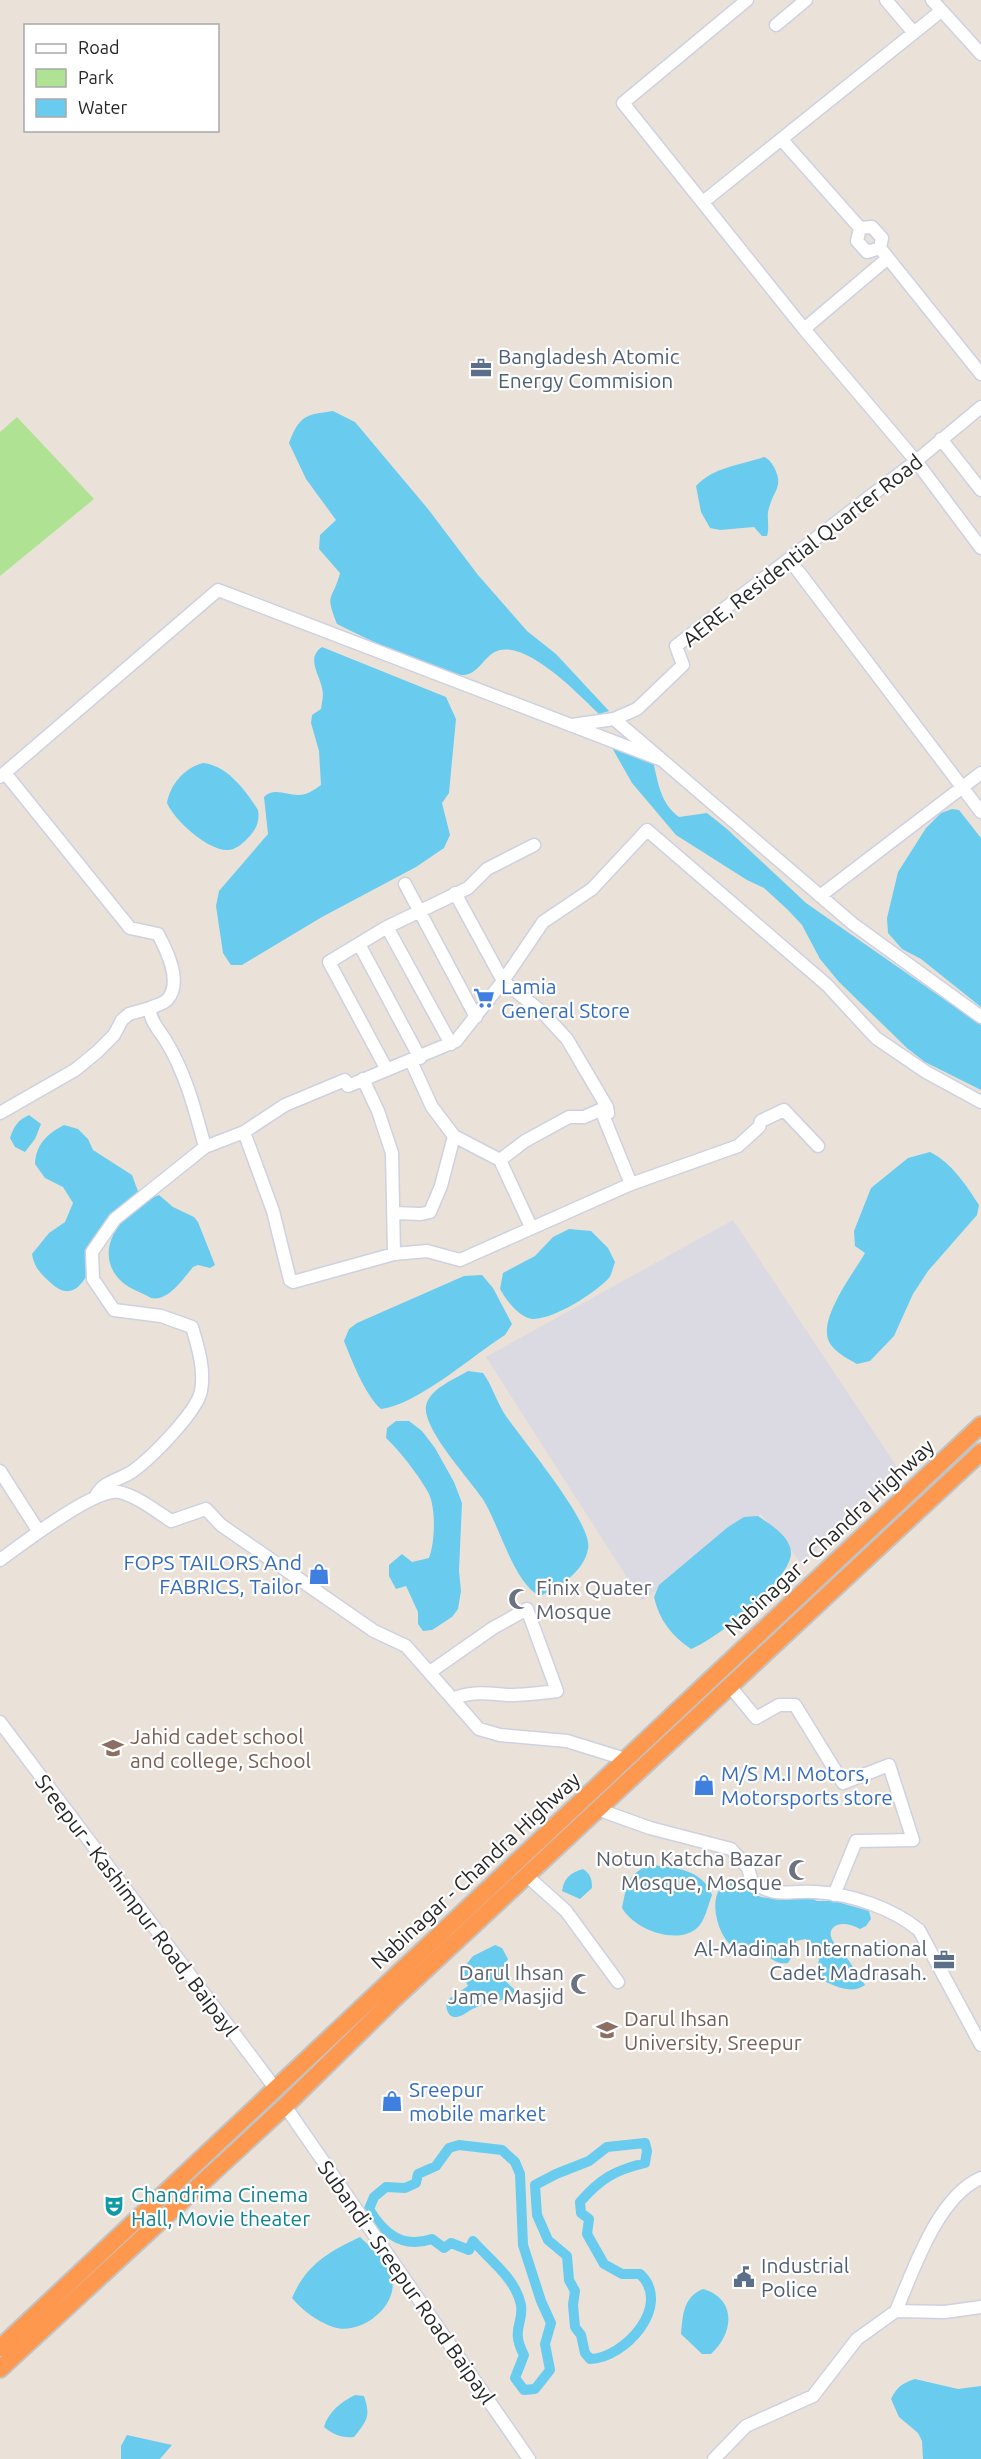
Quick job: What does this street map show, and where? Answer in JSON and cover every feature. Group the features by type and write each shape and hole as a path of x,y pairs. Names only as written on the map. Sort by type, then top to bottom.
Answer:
{"highway":[{"name":"Nabinagar - Chandra Highway","path":"0,2348 981,1425"},
{"name":"Nabinagar - Chandra Highway","path":"0,2369 285,2106 526,1875 981,1452"}],"street":[{"path":"747,0 623,103 804,329 916,461 981,548"},
{"path":"776,25 806,0"},
{"path":"886,0 914,33"},
{"path":"932,0 981,54"},
{"path":"703,202 941,11"},
{"path":"782,140 860,228"},
{"path":"860,228 872,227 882,238 884,253 981,374"},
{"path":"860,228 857,241 867,252 884,253"},
{"path":"804,329 884,253"},
{"name":"AERE, Residential Quarter Road","path":"571,725 614,719 637,709 683,665 676,646 916,461 981,407"},
{"path":"941,439 981,490"},
{"path":"789,559 981,812"},
{"name":"AERE, Residential Quarter Road","path":"2,775 218,590 662,760"},
{"path":"614,719 853,924 981,1017"},
{"path":"820,896 981,773"},
{"path":"0,1113 75,1070 114,1035 122,1020 129,1014 150,1008 166,1000 175,983 167,952 158,934 130,928 2,775"},
{"path":"96,1496 102,1486 133,1471 174,1434 201,1392 201,1355 192,1327 161,1316 114,1310 93,1279 92,1252 115,1219 205,1147 244,1132 285,1105 321,1088 345,1080 348,1086 456,1041 503,981 543,922 592,889 647,830 827,985 876,1038 926,1072 981,1102"},
{"path":"387,1070 328,962 418,910 468,888 487,869 534,845"},
{"path":"405,884 476,1017"},
{"path":"454,893 503,981 542,1012 567,1040 607,1107 608,1113 603,1115 631,1184"},
{"path":"387,927 451,1044"},
{"path":"359,944 415,1059 432,1107 454,1136 500,1160 531,1227"},
{"path":"150,1008 149,1015 168,1044 185,1079 205,1147"},
{"path":"363,1079 378,1110 392,1153 394,1254"},
{"path":"500,1160 525,1141 569,1117 584,1117 607,1107"},
{"path":"244,1132 273,1211 290,1281 293,1282 394,1254 427,1251 460,1260 631,1184 738,1146 759,1127 761,1121 784,1110 818,1146"},
{"path":"393,1213 430,1212 441,1186 454,1136"},
{"path":"0,1471 39,1532"},
{"path":"0,1560 96,1496 117,1491 171,1521 206,1509 221,1525 333,1603 374,1631 406,1646 453,1698 466,1717 479,1729 500,1735 567,1741 625,1759"},
{"path":"430,1672 492,1628 527,1609 557,1691 524,1695 484,1693 453,1698"},
{"path":"729,1685 756,1718 779,1705 795,1705 843,1783 889,1765 913,1840 856,1841 834,1895"},
{"name":"Sreepur - Kashimpur Road, Baipayl","path":"0,1722 275,2088"},
{"path":"597,1809 650,1828 731,1849 748,1868 752,1882 767,1892 815,1892 834,1895 850,1898 902,1917 919,1930 981,2045"},
{"path":"526,1875 566,1911 618,1982"},
{"name":"Subandi - Sreepur Road Baipayl","path":"285,2106 530,2459"},
{"path":"714,2459 746,2426 813,2396 857,2339 896,2311 925,2241 955,2197 981,2178"},
{"path":"896,2311 945,2312 981,2307"}],"shaded area":[{"path":"733,1220 899,1470 802,1564 761,1514 642,1601 486,1357"}],"green space":[{"path":"17,417 94,499 0,576 0,432"}],"water":[{"path":"333,411 355,422 428,509 478,575 527,631 556,654 609,711 599,714 549,669 519,652 505,649 493,653 471,673 457,675 412,659 337,624 330,601 340,573 319,549 320,535 336,520 306,479 289,443 300,422 305,418"},
{"path":"764,457 773,465 778,479 768,511 767,536 762,536 754,527 720,530 710,528 701,512 696,486 711,475 728,467"},
{"path":"322,647 446,697 456,719 449,793 442,803 450,835 444,848 416,867 322,917 242,965 231,965 223,953 216,906 219,891 268,834 264,797 272,792 304,794 321,785 319,751 311,723 312,715 321,709 323,691 314,661 317,651"},
{"path":"611,746 653,761 664,799 679,817 707,813 806,903 981,1025 981,1090 925,1062 908,1049 839,982 820,959 802,925 764,888 747,880 676,835 632,783"},
{"path":"203,763 228,774 242,787 258,810 258,822 255,829 245,841 233,849 220,849 202,840 184,826 167,803 171,790 179,778 190,768"},
{"path":"952,809 959,810 981,838 981,1007 921,959 902,949 888,933 887,918 898,872 926,828 941,813"},
{"path":"29,1115 41,1124 35,1139 25,1152 15,1147 10,1138 17,1124"},
{"path":"64,1125 78,1129 88,1139 93,1150 132,1175 139,1194 109,1222 89,1272 82,1283 74,1290 64,1291 42,1274 32,1254 49,1233 65,1222 73,1203 63,1187 45,1178 35,1164 43,1140"},
{"path":"930,1152 952,1168 964,1182 979,1205 977,1215 928,1271 913,1294 894,1336 870,1361 857,1364 836,1351 827,1336 831,1311 865,1253 855,1246 854,1231 871,1188 908,1158"},
{"path":"159,1195 173,1207 194,1217 198,1222 215,1265 210,1268 198,1265 193,1267 169,1293 163,1297 151,1298 119,1279 111,1267 109,1254 116,1229 125,1218 147,1200"},
{"path":"569,1229 591,1231 608,1248 615,1262 608,1279 563,1310 543,1318 534,1319 524,1316 510,1303 500,1289 503,1273 535,1256 553,1237"},
{"path":"482,1275 493,1288 512,1324 505,1335 411,1399 381,1409 364,1387 347,1349 344,1341 349,1329 357,1323 464,1276"},
{"path":"468,1371 483,1373 504,1413 554,1481 580,1521 587,1537 586,1557 576,1572 540,1596 522,1579 482,1498 439,1440 427,1415 426,1406 432,1394"},
{"path":"396,1421 409,1421 422,1431 435,1448 454,1482 462,1503 459,1571 461,1591 458,1609 452,1617 432,1630 423,1631 418,1624 418,1612 406,1586 396,1589 389,1576 389,1565 402,1554 412,1562 429,1558 434,1517 429,1494 421,1480 386,1438 387,1428"},
{"path":"758,1516 779,1531 788,1542 791,1553 788,1565 766,1593 734,1622 691,1649 672,1633 659,1613 654,1597 659,1585 728,1527 744,1517"},
{"path":"652,1865 687,1871 708,1886 712,1895 704,1918 696,1929 687,1934 677,1935 656,1932 636,1922 622,1908 630,1880 637,1871"},
{"path":"583,1869 590,1877 592,1888 580,1899 562,1891 568,1877"},
{"path":"741,1879 750,1892 761,1897 776,1899 809,1897 817,1901 834,1901 869,1911 871,1919 866,1926 860,1929 851,1925 836,1925 831,1934 832,1940 847,1954 847,1958 865,1985 847,1989 815,1977 819,1960 818,1948 805,1939 796,1941 794,1953 788,1963 776,1961 759,1951 731,1945 719,1927 715,1902 722,1887"},
{"path":"495,1945 502,1948 508,1959 499,1975 514,1989 514,1995 474,2008 460,2016 450,2015 446,2001 468,1986 461,1971 473,1956"},
{"path":"360,2237 388,2267 393,2284 391,2295 386,2306 367,2322 344,2329 333,2327 311,2315 292,2298 311,2268 328,2254"},
{"path":"703,2289 722,2300 727,2308 728,2327 719,2346 711,2354 702,2354 681,2334 685,2307 696,2292"},
{"path":"915,2379 958,2389 981,2386 981,2459 923,2459 922,2441 918,2433 899,2417 891,2399 900,2386"},
{"path":"355,2395 364,2396 367,2414 365,2422 354,2437 338,2435 324,2427 336,2408"},
{"path":"127,2435 172,2445 160,2459 121,2459 121,2446"}],"waterway":[{"path":"645,2143 647,2151 645,2163 609,2176 594,2187 580,2202 581,2213 589,2219 587,2234 604,2264 622,2274 640,2274 649,2287 651,2300 648,2314 641,2328 630,2340 617,2350 590,2359 585,2353 581,2335 575,2327 573,2305 575,2291 569,2280 567,2256 548,2240 537,2215 535,2185 589,2161 607,2147 645,2143"},
{"path":"459,2145 502,2150 515,2162 520,2174 523,2245 541,2301 551,2323 545,2344 550,2370 535,2389 524,2390 515,2378 524,2355 518,2339 521,2305 514,2287 502,2270 473,2241 469,2250 451,2243 444,2248 432,2239 411,2242 394,2237 374,2218 369,2209 374,2197 386,2187 405,2188 416,2183 418,2174 436,2166 449,2148 459,2145"}],"place":[{"name":"Bangladesh Atomic Energy Commision","path":"481,368"},
{"name":"Lamia General Store","path":"484,998"},
{"name":"FOPS TAILORS And FABRICS, Tailor","path":"319,1574"},
{"name":"Finix Quater Mosque","path":"519,1599"},
{"name":"Jahid cadet school and college, School","path":"113,1748"},
{"name":"M/S M.I Motors, Motorsports store","path":"704,1785"},
{"name":"Notun Katcha Bazar Mosque, Mosque","path":"799,1870"},
{"name":"Al-Madinah International Cadet Madrasah.","path":"944,1960"},
{"name":"Darul Ihsan Jame Masjid","path":"581,1984"},
{"name":"Darul Ihsan University, Sreepur","path":"607,2030"},
{"name":"Sreepur mobile market","path":"392,2101"},
{"name":"Chandrima Cinema Hall, Movie theater","path":"114,2206"},
{"name":"Industrial Police","path":"744,2277"}]}
